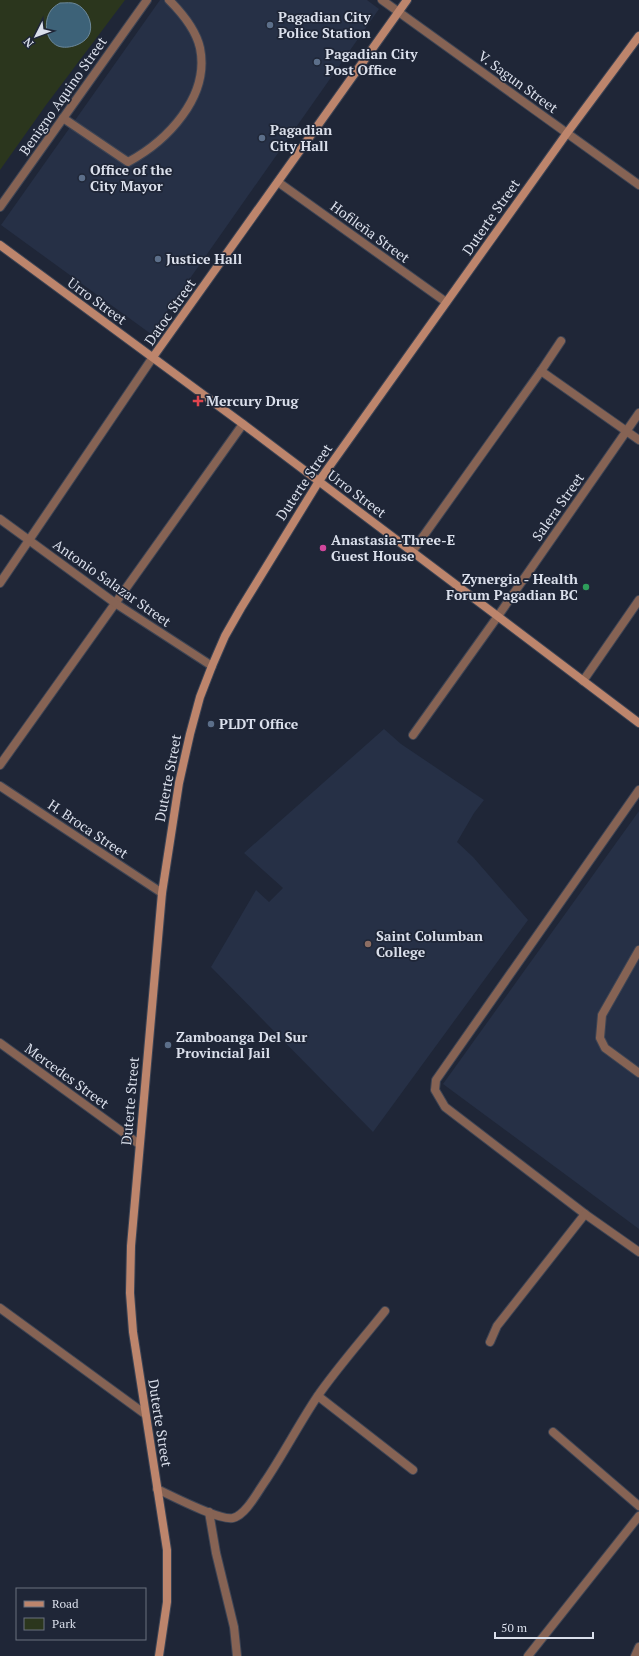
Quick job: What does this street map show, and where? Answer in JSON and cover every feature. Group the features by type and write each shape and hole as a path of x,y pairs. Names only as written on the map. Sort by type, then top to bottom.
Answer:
{"main road":[{"name":"Datoc Street","path":"153,358 408,0"},
{"name":"Duterte Street","path":"159,1656 167,1602 167,1558 133,1332 130,1292 131,1246 162,893 180,776 200,697 225,636 319,481 567,133 639,36"},
{"name":"Urro Street","path":"0,245 243,424 639,723"}],"street":[{"name":"Benigno Aquino Street","path":"0,207 147,0"},
{"path":"63,118 128,162 158,144 171,130 190,104 198,85 201,68 200,48 194,32 181,13 169,0"},
{"name":"V. Sagun Street","path":"382,0 639,185"},
{"name":"Hofileña Street","path":"278,182 446,302"},
{"path":"412,552 561,341"},
{"name":"Datoc Street","path":"0,583 153,358"},
{"path":"541,371 639,440"},
{"name":"Salera Street","path":"413,735 639,414"},
{"path":"0,765 243,424"},
{"name":"Antonio Salazar Street","path":"0,519 115,603 212,666"},
{"path":"583,681 639,600"},
{"name":"H. Broca Street","path":"0,786 162,893"},
{"path":"639,790 436,1080 435,1090 445,1107 585,1214 639,1252"},
{"path":"639,950 602,1015 600,1038 605,1048 639,1073"},
{"name":"Mercedes Street","path":"0,1043 139,1144"},
{"path":"490,1342 497,1326 585,1214"},
{"path":"0,1308 145,1414"},
{"path":"157,1489 218,1517 231,1519 238,1517 246,1509 280,1459 298,1426 318,1396 385,1312"},
{"path":"318,1396 413,1470"},
{"path":"553,1432 639,1506"},
{"path":"209,1512 216,1554 234,1627 237,1656"},
{"path":"528,1656 639,1516"},
{"path":"635,1656 639,1646"}],"shaded area":[{"path":"160,0 367,0 379,9 151,334 1,225"},
{"path":"60,3 73,3 80,6 86,12 90,20 91,28 88,36 77,45 62,47 53,43 50,39 46,28 46,23 50,12"},
{"name":"Saint Columban College","path":"384,729 401,744 484,800 474,813 457,842 473,857 528,920 373,1132 211,967 256,890 269,902 283,888 244,853"},
{"path":"639,811 639,1229 443,1084"}],"green space":[{"path":"0,0 125,0 46,105 0,170"}],"place":[{"name":"Pagadian City Police Station","path":"270,25"},
{"name":"Pagadian City Post Office","path":"317,62"},
{"name":"Pagadian City Hall","path":"262,138"},
{"name":"Office of the City Mayor","path":"82,178"},
{"name":"Justice Hall","path":"158,259"},
{"name":"Mercury Drug","path":"198,401"},
{"name":"Anastasia-Three-E Guest House","path":"323,548"},
{"name":"Zynergia - Health Forum Pagadian BC","path":"586,587"},
{"name":"PLDT Office","path":"211,724"},
{"name":"Saint Columban College","path":"368,944"},
{"name":"Zamboanga Del Sur Provincial Jail","path":"168,1045"}]}
